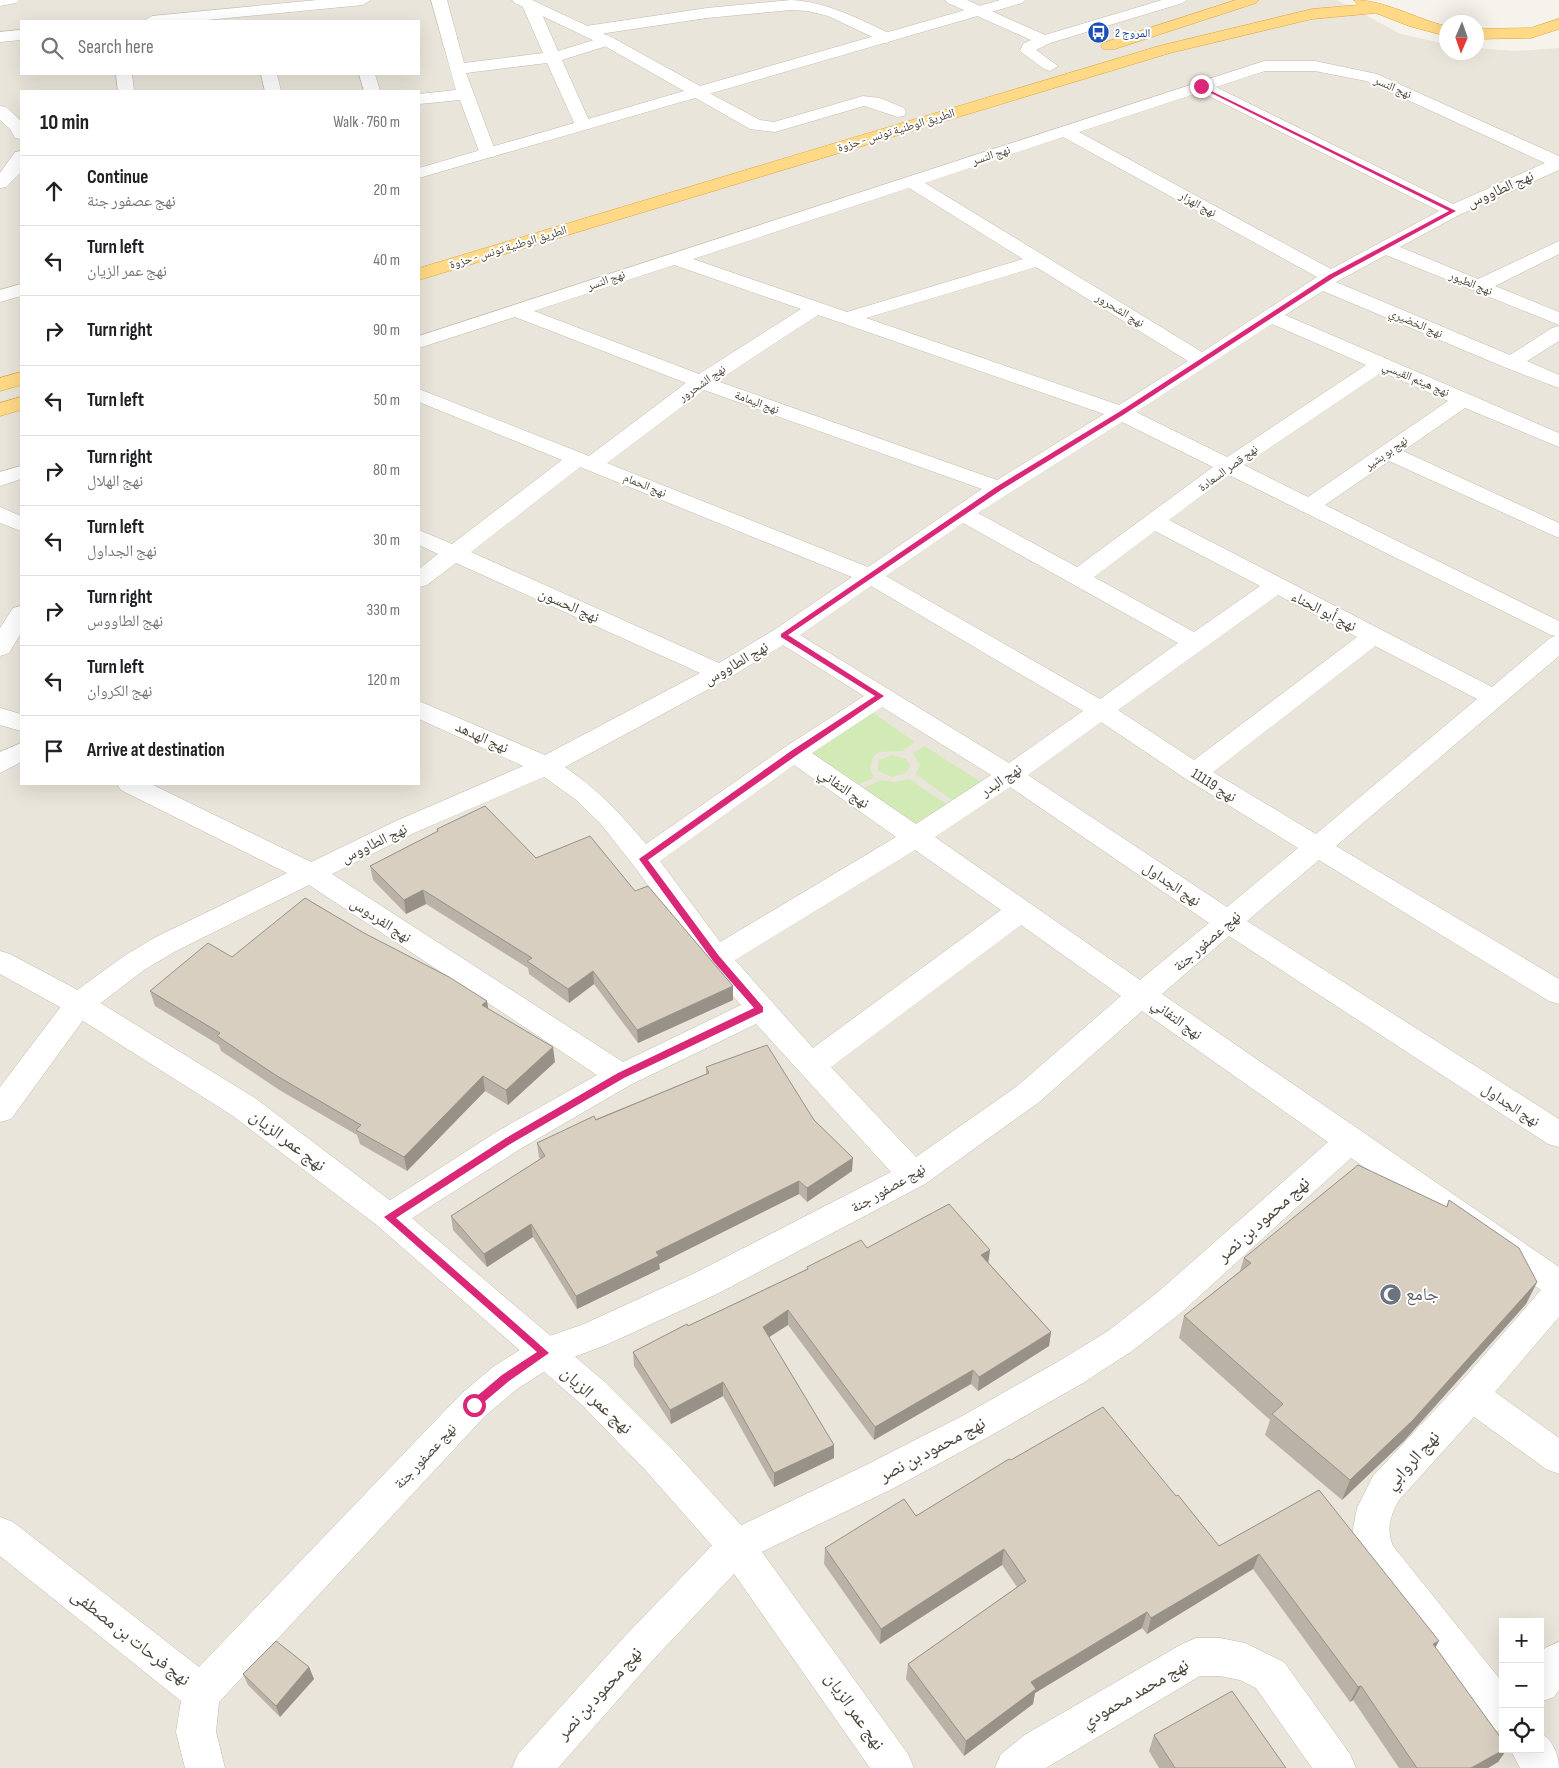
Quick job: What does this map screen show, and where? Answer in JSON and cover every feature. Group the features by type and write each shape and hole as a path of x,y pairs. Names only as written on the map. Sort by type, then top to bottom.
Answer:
{"highway":[{"path":"1096,51 1250,0"},
{"path":"1359,0 1376,4 1415,23 1439,29"},
{"name":"الطريق الوطنية تونس - حزوة","path":"420,274 1165,49 1312,14 1376,4"},
{"path":"1484,34 1531,33 1559,24"},
{"path":"1031,72 1068,60"},
{"name":"الطريق الوطنية تونس - حزوة","path":"420,258 955,95"},
{"path":"0,385 20,378"},
{"path":"0,410 20,403"}],"street":[{"path":"0,1 11,0"},
{"path":"190,0 192,17"},
{"path":"439,0 457,69 487,153"},
{"path":"953,0 982,11 1044,40"},
{"path":"420,173 1017,0"},
{"path":"1050,66 1028,51 1029,47 1044,40 1178,0"},
{"path":"525,2 606,41 762,126 775,126 863,101 874,102 898,112"},
{"path":"525,2 554,57 583,125"},
{"path":"162,20 192,17 254,16 355,5"},
{"path":"586,31 698,14 791,5 809,6 833,13 886,38"},
{"path":"0,37 20,34"},
{"path":"457,69 554,57 606,41"},
{"name":"نهج النسر","path":"420,342 1264,66 1315,66 1371,76 1552,160"},
{"path":"124,75 126,90"},
{"path":"269,75 273,90"},
{"path":"367,75 372,90"},
{"path":"1201,86 1456,210"},
{"path":"420,99 466,94"},
{"path":"2,115 18,127 20,132"},
{"name":"نهج الهزار","path":"1065,131 1326,280"},
{"path":"0,183 15,168 20,158"},
{"name":"نهج الطاووس","path":"0,1110 80,1004 134,963 164,945 405,827 546,766 720,673 783,635 998,488 1121,413 1201,360 1272,317 1326,280 1383,247 1552,160"},
{"name":"نهج الشحرور","path":"910,181 1201,360"},
{"name":"نهج الطيور","path":"1383,247 1559,319"},
{"path":"1479,286 1556,251"},
{"path":"673,258 1121,413 1559,630"},
{"path":"846,318 1039,260"},
{"name":"نهج الخضيري","path":"1326,280 1559,382"},
{"path":"0,296 20,290"},
{"name":"نهج الشحرور","path":"420,579 585,461 701,382 815,308"},
{"name":"نهج اليمامة","path":"517,310 701,382 998,488"},
{"name":"نهج هيثم القيسي","path":"1272,317 1559,441"},
{"path":"1511,362 1559,332"},
{"name":"نهج قصر السعادة","path":"1078,577 1155,522 1228,466 1381,364"},
{"name":"نهج الحمام","path":"420,395 870,576"},
{"name":"نهج بو بشير","path":"1309,506 1463,400"},
{"path":"1388,452 1549,526 1559,506"},
{"path":"0,479 20,472"},
{"path":"0,514 20,524"},
{"path":"962,514 1194,642"},
{"name":"نهج أبو الحناء","path":"1155,522 1494,698"},
{"name":"نهج الحسون","path":"420,537 720,673"},
{"name":"نهج 11119","path":"870,576 1100,710 1195,773 1559,993"},
{"name":"نهج البدر","path":"716,958 915,836 1010,775 1194,642 1276,586"},
{"path":"0,648 20,615"},
{"name":"نهج الجداول","path":"783,635 1010,775 1228,922 1559,1136"},
{"path":"1195,773 1373,636"},
{"name":"نهج عصفور جنة","path":"201,1693 474,1405 505,1378 544,1353 596,1334 707,1284 914,1175 1027,1095 1095,1034 1144,995 1559,643"},
{"path":"0,657 20,644"},
{"path":"644,859 794,753 881,696"},
{"name":"نهج الهدهد","path":"420,708 546,766 584,793 609,817 644,859 716,958 760,1009 914,1175"},
{"path":"0,716 20,723"},
{"path":"0,764 20,752"},
{"name":"نهج التفاني","path":"794,753 1144,995 1348,1142 1559,1285"},
{"name":"نهج الفردوس","path":"135,785 312,874 621,1076"},
{"path":"811,1066 1022,910"},
{"path":"0,961 80,1004"},
{"name":"نهج عمر الزيان","path":"80,1004 244,1107 389,1217 544,1353 594,1394 660,1461 736,1546 894,1768"},
{"path":"389,1217 509,1140 621,1076 760,1009"},
{"name":"نهج محمود بن نصر","path":"532,1768 639,1648 736,1546 879,1477 976,1426 1071,1372 1120,1341 1170,1302 1348,1142"},
{"name":"نهج الروابي","path":"1499,1709 1380,1558 1370,1534 1374,1508 1386,1488 1471,1395 1559,1293"},
{"path":"1471,1395 1559,1458"},
{"name":"نهج فرحات بن مصطفى","path":"0,1534 201,1693 196,1732 205,1768"},
{"name":"نهج محمد محمودي","path":"1015,1768 1040,1748 1196,1657 1220,1657 1245,1662 1270,1675 1336,1768"},
{"path":"1544,1678 1559,1661"},
{"path":"1533,1753 1544,1768"}],"shaded area":[{"name":"المروج 2","path":"0,0 1337,0 1401,34 1439,42 1439,60 1484,60 1484,49 1515,51 1559,48 1559,1768 0,1768"}],"green space":[{"path":"873,713 915,742 902,751 879,752 873,757 870,768 874,778 859,784 809,752"},
{"path":"925,746 985,785 954,802 916,774 920,764 913,753"},
{"path":"891,755 906,759 910,766 906,773 892,777 878,771 878,761"},
{"path":"909,779 948,805 911,825 864,788 881,780 895,782"}],"building":[{"path":"485,806 536,858 590,836 635,891 648,886 733,986 637,1030 593,971 568,989 527,961 532,958 423,890 404,900 370,866 438,831 437,829"},
{"path":"305,898 364,933 449,977 487,1001 482,1005 553,1047 506,1090 483,1076 404,1157 356,1130 361,1125 277,1076 217,1036 220,1033 150,991 208,943 232,957"},
{"path":"767,1045 814,1120 853,1158 807,1188 799,1181 656,1252 659,1256 576,1296 531,1224 484,1254 451,1216 545,1156 537,1143 594,1116 596,1120 709,1073 706,1067"},
{"path":"1358,1165 1447,1207 1449,1200 1519,1248 1537,1282 1413,1420 1350,1480 1272,1414 1283,1404 1184,1316 1251,1263 1244,1258"},
{"path":"949,1204 990,1250 981,1255 1051,1332 979,1377 973,1370 875,1427 788,1310 763,1327 834,1445 774,1473 723,1382 670,1410 633,1352 687,1324 688,1326 808,1269 807,1267 861,1240 867,1248"},
{"path":"1103,1407 1219,1546 1319,1490 1439,1641 1433,1644 1499,1735 1499,1752 1471,1768 1417,1768 1361,1686 1358,1687 1259,1554 1151,1618 1147,1612 1031,1682 1036,1689 966,1741 908,1664 1026,1581 1004,1549 881,1629 825,1548 904,1499 916,1516 1009,1459 1011,1460"},
{"path":"276,1641 309,1667 276,1706 243,1674"},
{"path":"1232,1691 1286,1768 1175,1768 1154,1735"}],"place":[{"name":"المروج 2","path":"1099,33"},
{"name":"جامع","path":"1390,1294"}],"route":[{"path":"474,1405 505,1378 544,1353 389,1217 509,1140 621,1076 760,1009 716,958 644,859 794,753 881,696 783,635 998,488 1121,413 1201,360 1272,317 1331,277 1383,247 1453,211 1201,86"}]}
